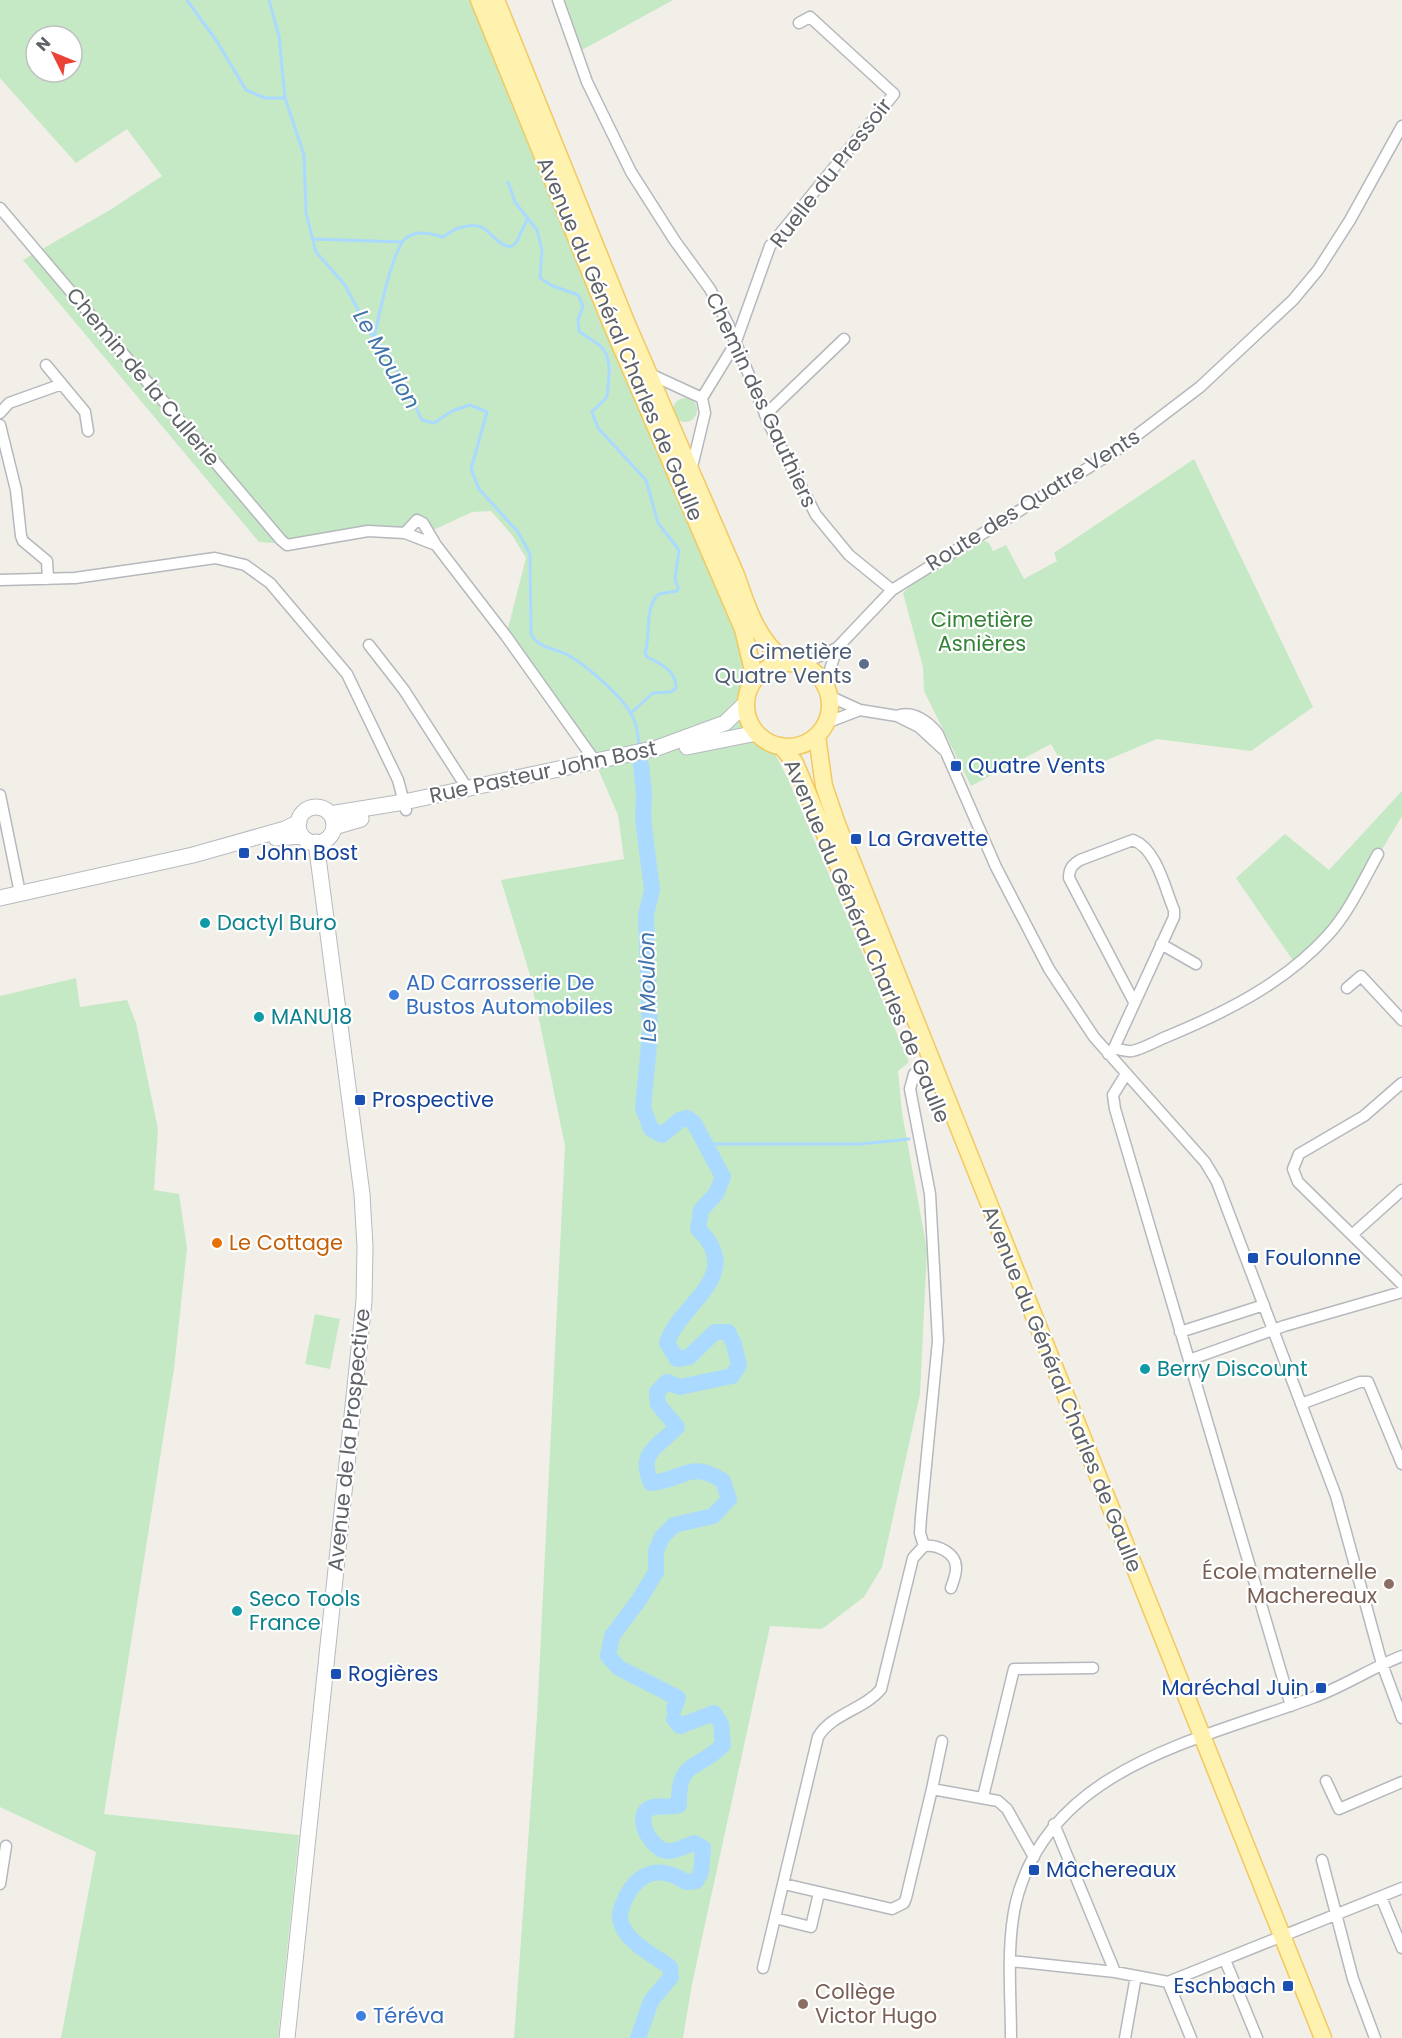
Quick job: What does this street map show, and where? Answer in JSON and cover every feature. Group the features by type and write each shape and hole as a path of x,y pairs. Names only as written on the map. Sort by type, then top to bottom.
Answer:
{"main road":[{"name":"Avenue du Général Charles de Gaulle","path":"479,0 618,338 743,629 755,679"},
{"name":"Avenue du Général Charles de Gaulle","path":"496,0 751,616 766,646 793,664 819,676 827,690 829,714 821,729 800,745 781,746"},
{"path":"757,733 747,714 746,703 755,679 774,665 793,664"},
{"name":"Rue Pasteur John Bost","path":"658,751 725,723 746,703"},
{"name":"Avenue du Général Charles de Gaulle","path":"821,729 827,798 927,1064 1198,1738 1323,2038"},
{"name":"Avenue du Général Charles de Gaulle","path":"757,733 781,746 795,763 927,1064"},
{"name":"Rue Pasteur John Bost","path":"332,820 658,751 757,733"},
{"name":"Rue Pasteur John Bost","path":"405,806 467,788 595,761 627,758"},
{"path":"0,898 287,835 306,833 326,839 332,820 315,807 304,812 306,833"},
{"name":"Avenue de la Prospective","path":"287,2038 364,1290 365,1247 359,1171 306,833"},
{"name":"Avenue du Général Charles de Gaulle","path":"1279,1937 1315,2038"}],"street":[{"name":"Chemin des Gauthiers","path":"558,0 587,82 631,172 675,241 710,289 728,324 765,415 816,515 849,555 892,590"},
{"name":"Ruelle du Pressoir","path":"702,398 735,344 770,246 894,94 810,17 800,23"},
{"name":"Route des Quatre Vents","path":"837,648 892,590 1120,448 1200,387 1293,300 1318,270 1350,220 1402,126"},
{"name":"Chemin de la Cullerie","path":"0,208 258,514 288,545 368,531 405,532"},
{"path":"765,415 844,339"},
{"path":"46,365 85,412 88,431"},
{"path":"650,374 702,398 705,413 691,471"},
{"path":"0,413 9,403 62,384"},
{"path":"0,425 16,490 22,541 47,561 48,579"},
{"path":"436,545 405,532 417,520 423,523 436,545 513,645 595,761"},
{"path":"0,580 75,578 215,558 232,561 257,572 270,583 347,674 379,736 398,780 405,806"},
{"path":"369,645 404,690 467,788"},
{"path":"793,664 837,648"},
{"path":"837,648 827,690 860,710 916,721 923,716 938,734 1026,928 1080,1019 1111,1051 1126,1074 1205,1162 1217,1182 1335,1496 1382,1664 1402,1718"},
{"path":"821,729 860,710"},
{"path":"897,716 919,728 944,751"},
{"path":"0,795 20,893"},
{"path":"1111,1051 1134,1002 1161,944 1174,910 1152,857 1141,843 1133,840 1074,864 1069,878 1134,1002"},
{"path":"1111,1051 1132,1051 1184,1029 1234,1005 1296,965 1328,935 1350,904 1378,854"},
{"path":"1161,944 1196,964"},
{"path":"1347,988 1360,976 1402,1020"},
{"path":"924,1546 920,1533 921,1517 938,1341 930,1194 910,1089 911,1080 927,1064"},
{"path":"1126,1074 1113,1095 1115,1108 1291,1706"},
{"path":"1402,1083 1364,1116 1305,1149 1295,1160 1293,1169 1298,1182 1402,1284"},
{"path":"1353,1234 1402,1190"},
{"path":"1189,1360 1274,1330 1402,1292"},
{"path":"1180,1332 1264,1305"},
{"path":"1301,1404 1360,1382 1368,1382 1402,1464"},
{"path":"924,1546 940,1547 954,1559 956,1568 951,1588"},
{"path":"763,1968 818,1737 827,1726 874,1696 881,1689 913,1558 924,1546"},
{"path":"1011,2038 1011,1931 1017,1901 1034,1857 1054,1824 1087,1793 1116,1774 1198,1738 1315,1697 1402,1656"},
{"path":"983,1797 1014,1669 1093,1668"},
{"path":"784,1884 892,1909 904,1903 942,1741"},
{"path":"1326,1781 1339,1809 1402,1782"},
{"path":"932,1789 994,1799 1003,1804 1034,1857"},
{"path":"1054,1824 1115,1972"},
{"path":"0,1884 6,1846"},
{"path":"1322,1860 1353,1980 1375,2038"},
{"path":"1011,1961 1115,1972 1168,1982 1402,1888"},
{"path":"775,1918 811,1927 819,1893"},
{"path":"1382,1897 1402,1948"},
{"path":"1225,1959 1257,2038"},
{"path":"1125,2038 1136,1976"},
{"path":"1168,1982 1191,2038"}],"green space":[{"path":"0,0 479,0 755,679 746,693 751,724 765,740 764,750 775,754 788,779 909,1062 898,1071 902,1113 927,1250 920,1394 882,1567 864,1597 822,1629 770,1626 692,1984 683,2038 514,2038 537,1717 565,1146 530,975 501,880 624,859 618,815 592,755 506,636 526,558 512,535 491,511 472,512 429,532 423,523 342,540 299,543 259,542 23,260 110,210 162,176 127,129 76,163 0,78"},
{"path":"565,0 673,0 582,50"},
{"path":"685,398 694,401 697,410 694,419 685,422 676,419 673,410 676,401"},
{"name":"Cimetière Asnières","path":"1194,459 1313,707 1251,751 1157,739 1069,776 1051,744 971,786 924,691 923,667 903,593 920,576 983,540 989,543 993,551 1006,545 1024,579 1057,561 1054,553"},
{"path":"1402,791 1402,816 1345,911 1296,965 1236,878 1285,834 1329,870"},
{"path":"76,978 80,1007 127,1000 136,1023 158,1129 154,1190 179,1194 187,1248 174,1369 104,1814 299,1835 278,2038 61,2038 96,1852 0,1807 0,996"},
{"path":"315,1314 340,1319 330,1369 305,1364"}],"waterway":[{"path":"187,0 218,43 246,90 265,98 284,98"},
{"name":"Le Moulon","path":"269,0 279,36 285,98 304,155 306,213 316,252 345,285 370,333 389,354 422,420 434,423 452,411 470,405 487,412 471,469 479,489 518,532 530,554 531,634 542,645 574,659 611,689 633,718 639,746"},
{"path":"508,182 515,202 537,230 542,250 540,278 553,286 578,295 583,306 578,320 579,331 601,346 606,354 609,372 607,397 592,412 598,428 646,480 658,523 679,550 675,578 678,588 677,591 659,594 654,599 651,606 645,653 647,657 671,672 676,688 671,692 653,693 631,713"},
{"path":"374,337 391,269 406,238 419,233 442,237 457,229 477,226 510,247 516,243 527,220"},
{"path":"313,239 401,242"},
{"name":"Le Moulon","path":"640,755 641,765"},
{"name":"Le Moulon","path":"641,765 644,794 643,818 652,890 646,915 650,1034 643,1108 651,1129 662,1135 680,1120 687,1118 694,1123 723,1177 716,1194 701,1210 698,1229 711,1246 716,1261 713,1275 674,1329 667,1343 677,1359 689,1357 715,1332 728,1332 734,1344 739,1365 732,1376 680,1387 667,1382 657,1392 658,1404 677,1427 648,1456 647,1472 651,1483 695,1471 703,1472 723,1481 729,1499 713,1516 674,1525 662,1537 656,1551 656,1572 639,1600 612,1636 608,1656 619,1668 678,1698 674,1709"},
{"path":"709,1147 715,1144 860,1144 909,1139"},
{"name":"Le Moulon","path":"638,2038 651,2001 671,1977 670,1967 633,1941 623,1927 620,1913 631,1888 644,1876 659,1872 686,1882 696,1881 701,1872 703,1848 694,1843 674,1851 667,1851 656,1846 644,1828 644,1815 650,1808 679,1805 679,1790 685,1773 723,1745 721,1724 714,1713 680,1726 674,1719"}],"place":[{"name":"Cimetière Quatre Vents","path":"864,664"},
{"name":"Quatre Vents","path":"956,766"},
{"name":"La Gravette","path":"856,839"},
{"name":"John Bost","path":"244,853"},
{"name":"Dactyl Buro","path":"205,923"},
{"name":"AD Carrosserie De Bustos Automobiles","path":"394,995"},
{"name":"MANU18","path":"259,1017"},
{"name":"Prospective","path":"360,1100"},
{"name":"Le Cottage","path":"217,1243"},
{"name":"Foulonne","path":"1253,1258"},
{"name":"Berry Discount","path":"1145,1369"},
{"name":"École maternelle Machereaux","path":"1389,1584"},
{"name":"Seco Tools France","path":"237,1611"},
{"name":"Rogières","path":"336,1674"},
{"name":"Maréchal Juin","path":"1321,1688"},
{"name":"Mâchereaux","path":"1034,1870"},
{"name":"Eschbach","path":"1288,1986"},
{"name":"Collège Victor Hugo","path":"803,2004"},
{"name":"Téréva","path":"361,2016"}]}
